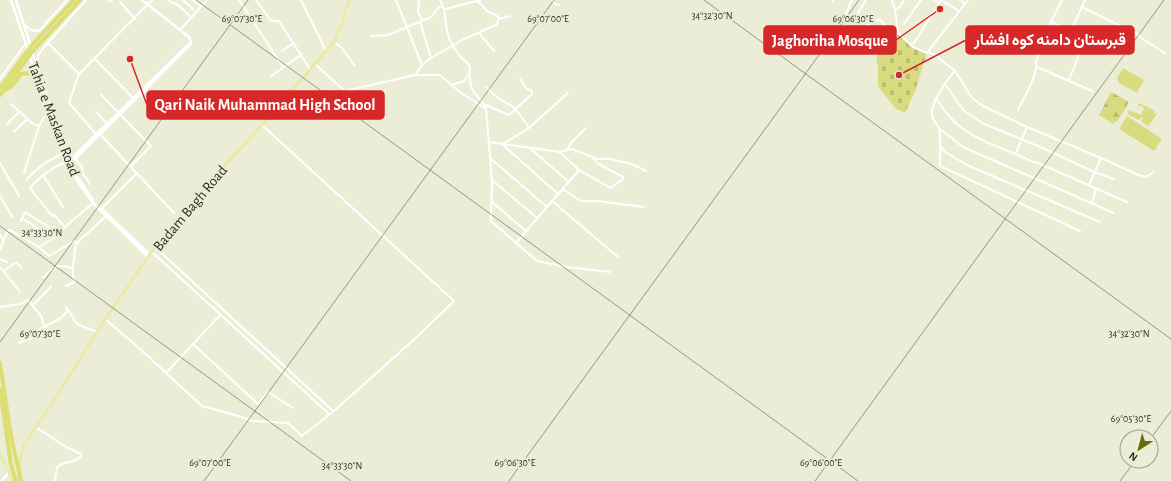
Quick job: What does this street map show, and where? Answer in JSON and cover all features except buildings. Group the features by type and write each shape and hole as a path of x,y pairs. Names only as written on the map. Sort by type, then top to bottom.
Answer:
{"highway":[{"path":"1,92 30,51 71,1"},
{"path":"30,51 46,41 82,1"},
{"path":"1,92 10,87 21,74 29,73 37,77"},
{"path":"0,364 11,465 16,481"},
{"path":"0,388 9,436 21,481"}],"main road":[{"path":"12,0 30,51"},
{"path":"16,0 30,51"},
{"path":"142,0 189,37 191,42"},
{"name":"Badam Bagh Road","path":"20,473 21,453 24,445 105,319 155,248 188,206 262,126 327,52 340,29 349,0"},
{"path":"134,99 141,94 190,45 191,42"},
{"path":"71,159 98,135 191,42"},
{"name":"Tahia e Maskan Road","path":"30,51 79,184 93,203 150,255"},
{"name":"Tahia e Maskan Road","path":"30,51 37,77 64,153 71,159 86,191 106,216 150,255"},
{"path":"98,135 107,124 119,114"},
{"path":"0,454 12,481"},
{"path":"2,481 9,472"}],"street":[{"path":"152,0 135,19 78,74 69,103 98,135 131,166 174,213"},
{"path":"168,0 178,5 190,16"},
{"path":"183,0 194,10"},
{"path":"193,0 200,5"},
{"path":"180,30 205,0"},
{"path":"239,0 283,67"},
{"path":"256,0 271,21 279,21 302,54 311,70"},
{"path":"301,0 327,52"},
{"path":"396,0 422,65"},
{"path":"419,0 418,12 431,58"},
{"path":"440,0 445,9 446,25 452,46 470,66 469,74 473,90 485,105 486,109 492,180 491,221 538,262 610,272"},
{"path":"552,0 559,6"},
{"path":"846,14 852,0"},
{"path":"858,15 866,0"},
{"path":"892,0 895,9 898,33 917,50 927,53 929,51 955,71 968,92 983,106 1027,127 1136,174 1146,177 1154,172"},
{"path":"895,9 900,8 904,0"},
{"path":"904,24 921,0"},
{"path":"934,0 941,1 959,11"},
{"path":"960,0 965,4"},
{"path":"929,51 931,46 968,0"},
{"path":"1018,110 1034,77 1037,67 1036,62 1051,22 1062,0"},
{"path":"1071,31 1085,1 1081,0"},
{"path":"23,23 28,29 36,31 40,30 71,1"},
{"path":"445,9 480,1 487,10 499,19"},
{"path":"910,45 914,42 941,1"},
{"path":"120,2 135,19"},
{"path":"371,36 388,35 408,27 431,17 438,8 443,6"},
{"path":"1082,7 1139,35 1165,53"},
{"path":"415,75 422,65 431,58 496,25 499,19 510,16"},
{"path":"865,26 879,19 892,32 893,36 898,33"},
{"path":"1051,22 1094,41"},
{"path":"479,33 494,51"},
{"path":"1070,80 1086,37"},
{"path":"36,66 38,55 46,41 78,74"},
{"path":"334,42 341,47 355,66"},
{"path":"0,79 26,43"},
{"path":"282,51 294,43"},
{"path":"270,77 302,54"},
{"path":"95,59 134,99"},
{"path":"316,65 345,91 415,75 440,74 460,92 486,109"},
{"path":"1037,67 1070,80 1092,91"},
{"path":"955,71 949,77 936,99 931,114 940,129 963,147 1114,213"},
{"path":"452,85 464,80 469,74"},
{"path":"485,105 507,115 532,94 532,91 526,88 520,79"},
{"path":"945,84 964,111 984,124 1045,149 1094,172 1114,179"},
{"path":"486,87 498,98 515,108 529,128"},
{"path":"502,145 529,128 568,93"},
{"path":"101,94 150,146 131,166"},
{"path":"141,94 154,107"},
{"path":"936,99 950,118 969,133 1128,202"},
{"path":"11,104 32,123 39,126"},
{"path":"7,124 19,112"},
{"path":"96,112 107,124"},
{"path":"24,173 39,126 44,117 51,115"},
{"path":"14,132 27,119"},
{"path":"105,319 140,348 202,406 253,421 288,423 302,436 333,411 418,336 454,301 262,126"},
{"path":"1016,153 1027,127"},
{"path":"567,150 571,143 586,128"},
{"path":"940,129 940,166 1080,231"},
{"path":"489,142 560,152 572,149 597,159 610,159 632,164 646,171"},
{"path":"502,145 558,194"},
{"path":"940,146 945,152 969,166 1100,222"},
{"path":"531,149 569,182"},
{"path":"560,152 579,170 611,188 623,178 598,163 592,157"},
{"path":"27,179 42,164 64,153"},
{"path":"490,157 547,207"},
{"path":"1089,185 1101,158"},
{"path":"66,227 54,215 52,216 30,188 43,175 57,165 71,159 82,167 83,174 90,184"},
{"path":"0,162 19,196"},
{"path":"516,243 579,170"},
{"path":"101,210 137,173"},
{"path":"43,175 63,207"},
{"path":"492,180 537,218"},
{"path":"563,188 581,201 598,201 644,208"},
{"path":"1092,203 1096,189"},
{"path":"0,196 13,218"},
{"path":"552,201 618,258"},
{"path":"492,202 526,231"},
{"path":"39,247 52,240 93,203"},
{"path":"52,229 48,234 46,234 21,219 26,212 52,229 54,227 60,233"},
{"path":"66,286 75,282 72,268 77,243 106,216"},
{"path":"0,250 7,232 10,230 39,247 49,256 74,241 77,243"},
{"path":"0,234 3,240"},
{"path":"155,248 333,411"},
{"path":"150,255 220,315 329,414"},
{"path":"0,259 7,262"},
{"path":"3,272 15,263 18,263 21,267"},
{"path":"43,278 56,265 72,268"},
{"path":"0,267 20,292"},
{"path":"33,305 51,287"},
{"path":"0,307 20,304 28,300 41,316 46,327"},
{"path":"66,306 77,324 97,332"},
{"path":"19,343 30,338 37,331 60,318 68,310"},
{"path":"166,373 220,315"},
{"path":"193,344 258,404 268,392 293,408"},
{"path":"37,426 66,447 81,454 81,457 78,459 57,467 55,481"}],"green space":[{"path":"898,33 913,47 927,53 915,91 905,113 895,108 878,86 877,57 885,43"},
{"path":"1123,68 1144,80 1137,93 1119,83 1117,78"},
{"path":"1111,92 1129,102 1117,122 1115,121 1113,124 1099,115"},
{"path":"1139,103 1155,111 1154,113 1157,114 1148,126 1141,121 1143,118 1142,117 1138,120 1128,114 1129,110 1141,115 1144,108 1140,105 1138,108"},
{"path":"1127,116 1162,139 1154,151 1119,129"}],"place":[{"name":"Jaghoriha Mosque","path":"940,9"},
{"name":"Qari Naik Muhammad High School","path":"130,59"},
{"name":"قبرستان دامنه کوه افشار","path":"899,75"}]}
